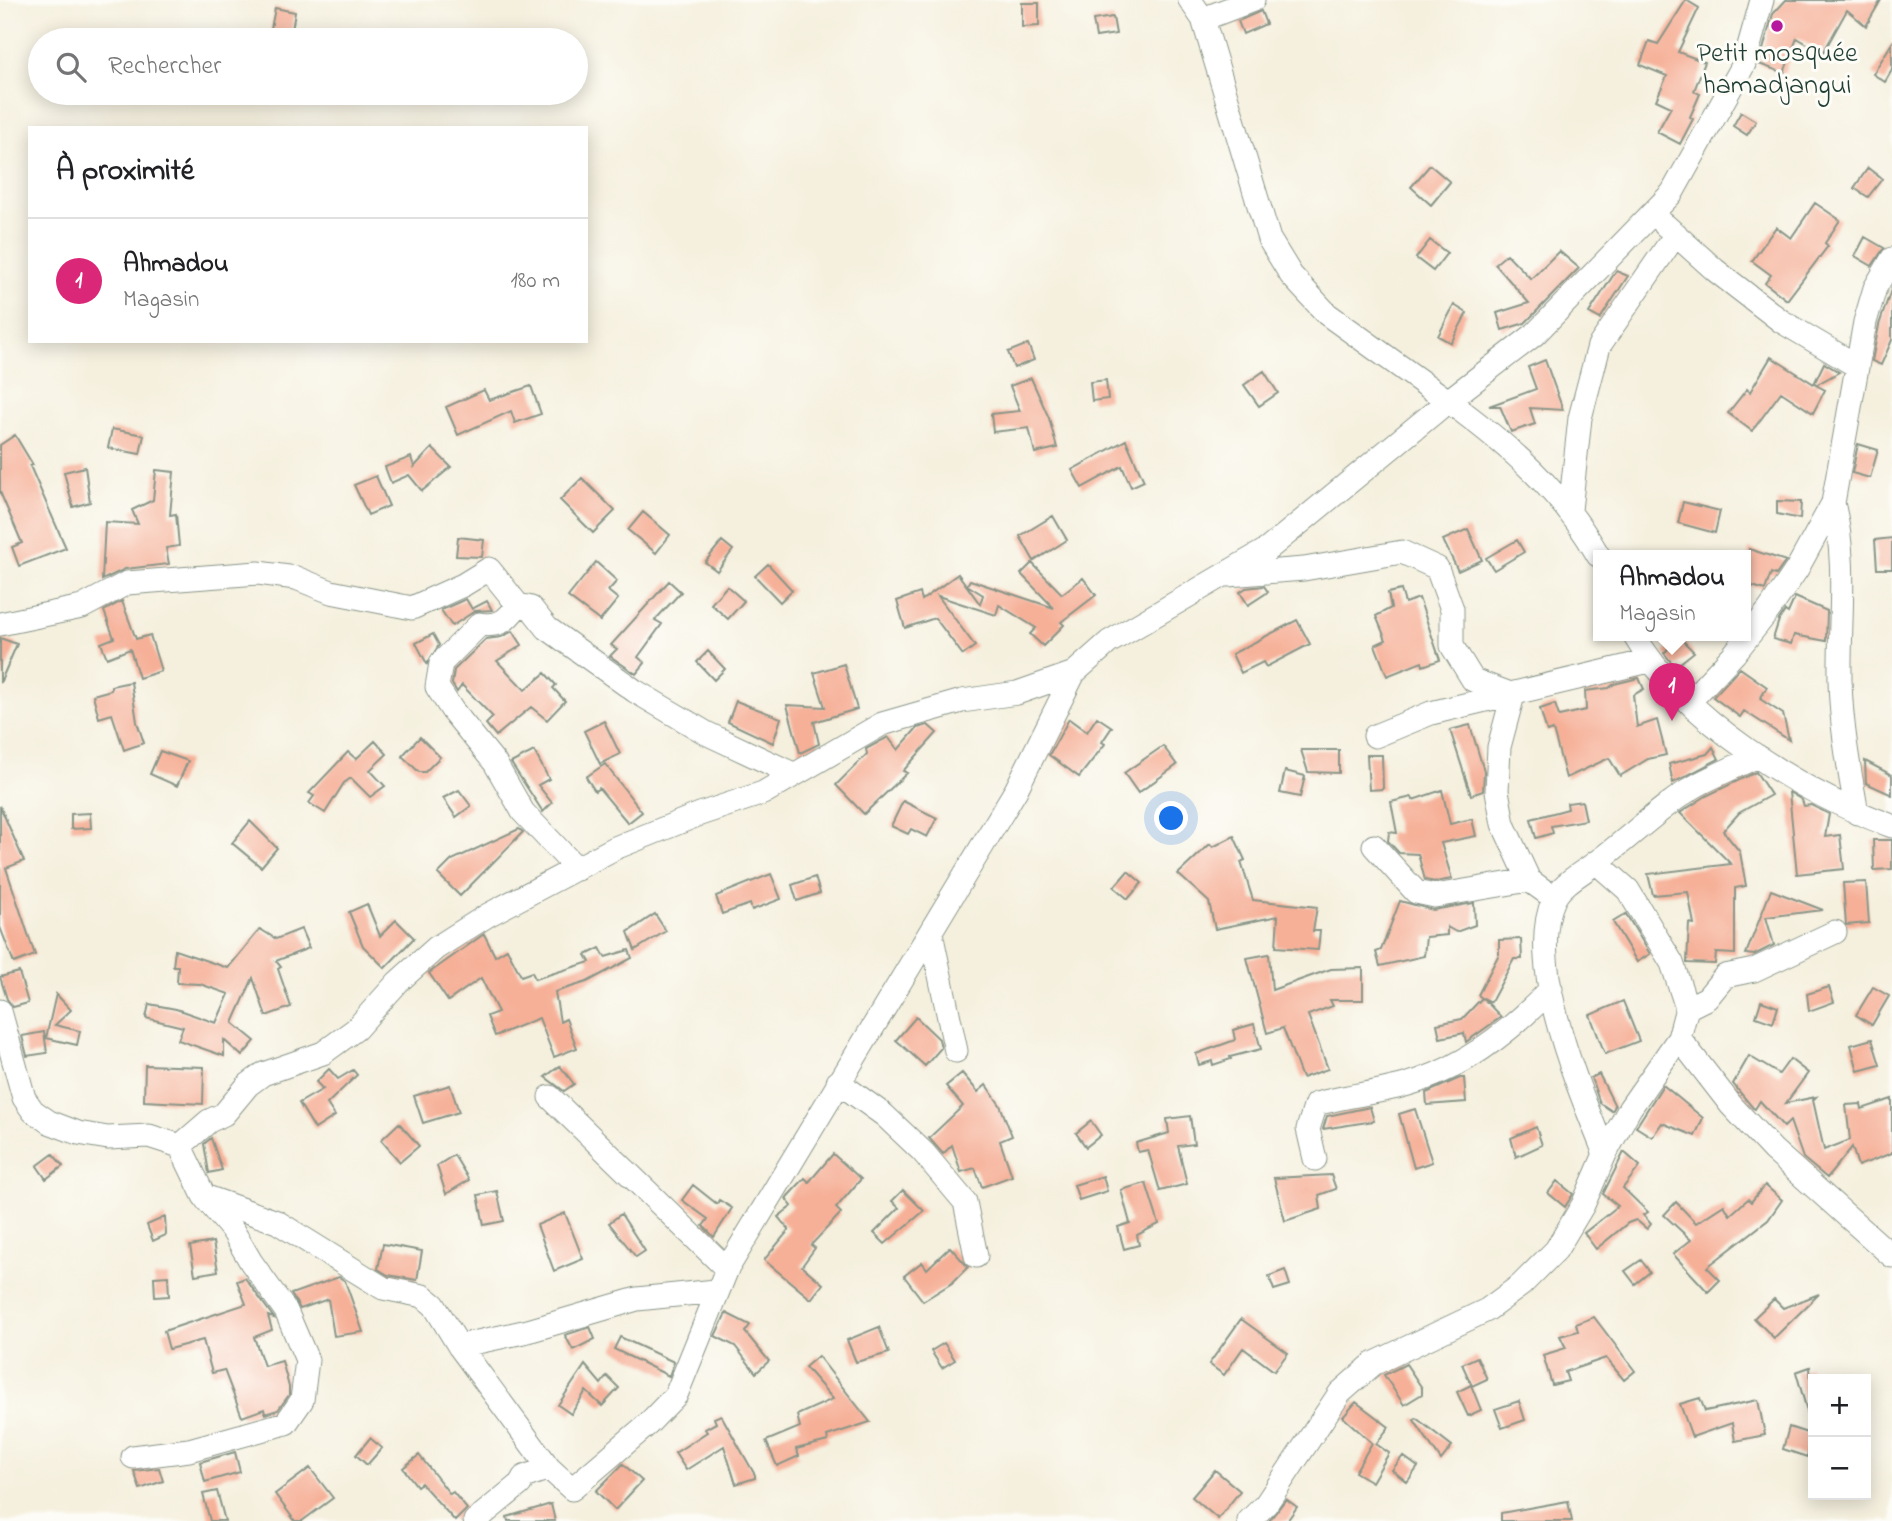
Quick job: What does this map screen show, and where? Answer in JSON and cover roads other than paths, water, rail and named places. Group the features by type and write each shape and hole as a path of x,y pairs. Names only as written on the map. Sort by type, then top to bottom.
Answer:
{"street":[{"path":"1253,0 1196,9 1269,239 1291,275 1327,314 1492,433 1552,488 1570,510 1595,550"},
{"path":"204,1196 277,1222 383,1287 423,1296 434,1305 459,1346 549,1468 572,1489 648,1424 676,1395 727,1269 1016,790 1074,673 1109,642 1268,549 1448,401 1535,334 1672,193 1744,64 1762,0"},
{"path":"1652,214 1715,270 1781,321 1857,366"},
{"path":"1570,510 1580,418 1599,346 1676,234"},
{"path":"1751,633 1797,569 1833,503 1865,322 1875,288 1892,259"},
{"path":"1833,503 1844,568 1840,679 1844,743 1857,813"},
{"path":"1225,575 1304,569 1402,552 1437,568 1452,609 1452,646 1473,680 1513,695"},
{"path":"0,624 82,607 127,583 258,573 296,578 331,592 412,608 489,569 518,605 531,608 536,618 547,628 635,691 706,733 793,774"},
{"path":"518,605 506,621 494,626 480,624 441,663 437,687 452,710 495,762 523,812 578,869"},
{"path":"1637,641 1649,661 1690,701 1756,756 1802,785 1857,813 1892,826"},
{"path":"1690,701 1744,641"},
{"path":"1375,736 1432,713 1649,661"},
{"path":"180,1146 209,1121 224,1114 248,1085 263,1074 323,1053 356,1029 398,982 436,948 488,915 615,849 688,818 763,793 882,724 962,701 1017,693 1074,673"},
{"path":"1513,695 1499,747 1497,791 1503,824 1529,880 1555,898"},
{"path":"1605,1154 1560,1033 1551,989 1547,952 1555,898 1657,813 1698,785 1756,756"},
{"path":"1374,846 1416,892 1435,896 1529,880"},
{"path":"1249,1521 1266,1504 1340,1393 1373,1364 1486,1310 1521,1285 1556,1250 1583,1205 1605,1154 1630,1108 1679,1038 1687,1008 1672,963 1628,890 1597,862"},
{"path":"1687,1008 1707,998 1725,976 1754,970 1835,932"},
{"path":"931,933 956,1051"},
{"path":"1315,1159 1308,1129 1316,1104 1406,1085 1466,1059 1520,1021 1551,989"},
{"path":"0,1011 24,1098 33,1111 49,1122 78,1133 108,1138 149,1136 180,1146 204,1196 233,1231 251,1262 286,1311 307,1360 302,1400 286,1423 189,1450 133,1457"},
{"path":"1679,1038 1731,1105 1773,1150 1892,1256"},
{"path":"838,1082 884,1115 923,1152 965,1202 976,1256"},
{"path":"550,1097 727,1269"},
{"path":"459,1346 528,1331 637,1299 716,1291"},
{"path":"475,1521 520,1484 524,1477 549,1468"}],"place":[{"name":"Petit mosquée hamadjangui","path":"1777,26"},
{"name":"Ahmadou","path":"1672,721"}]}
